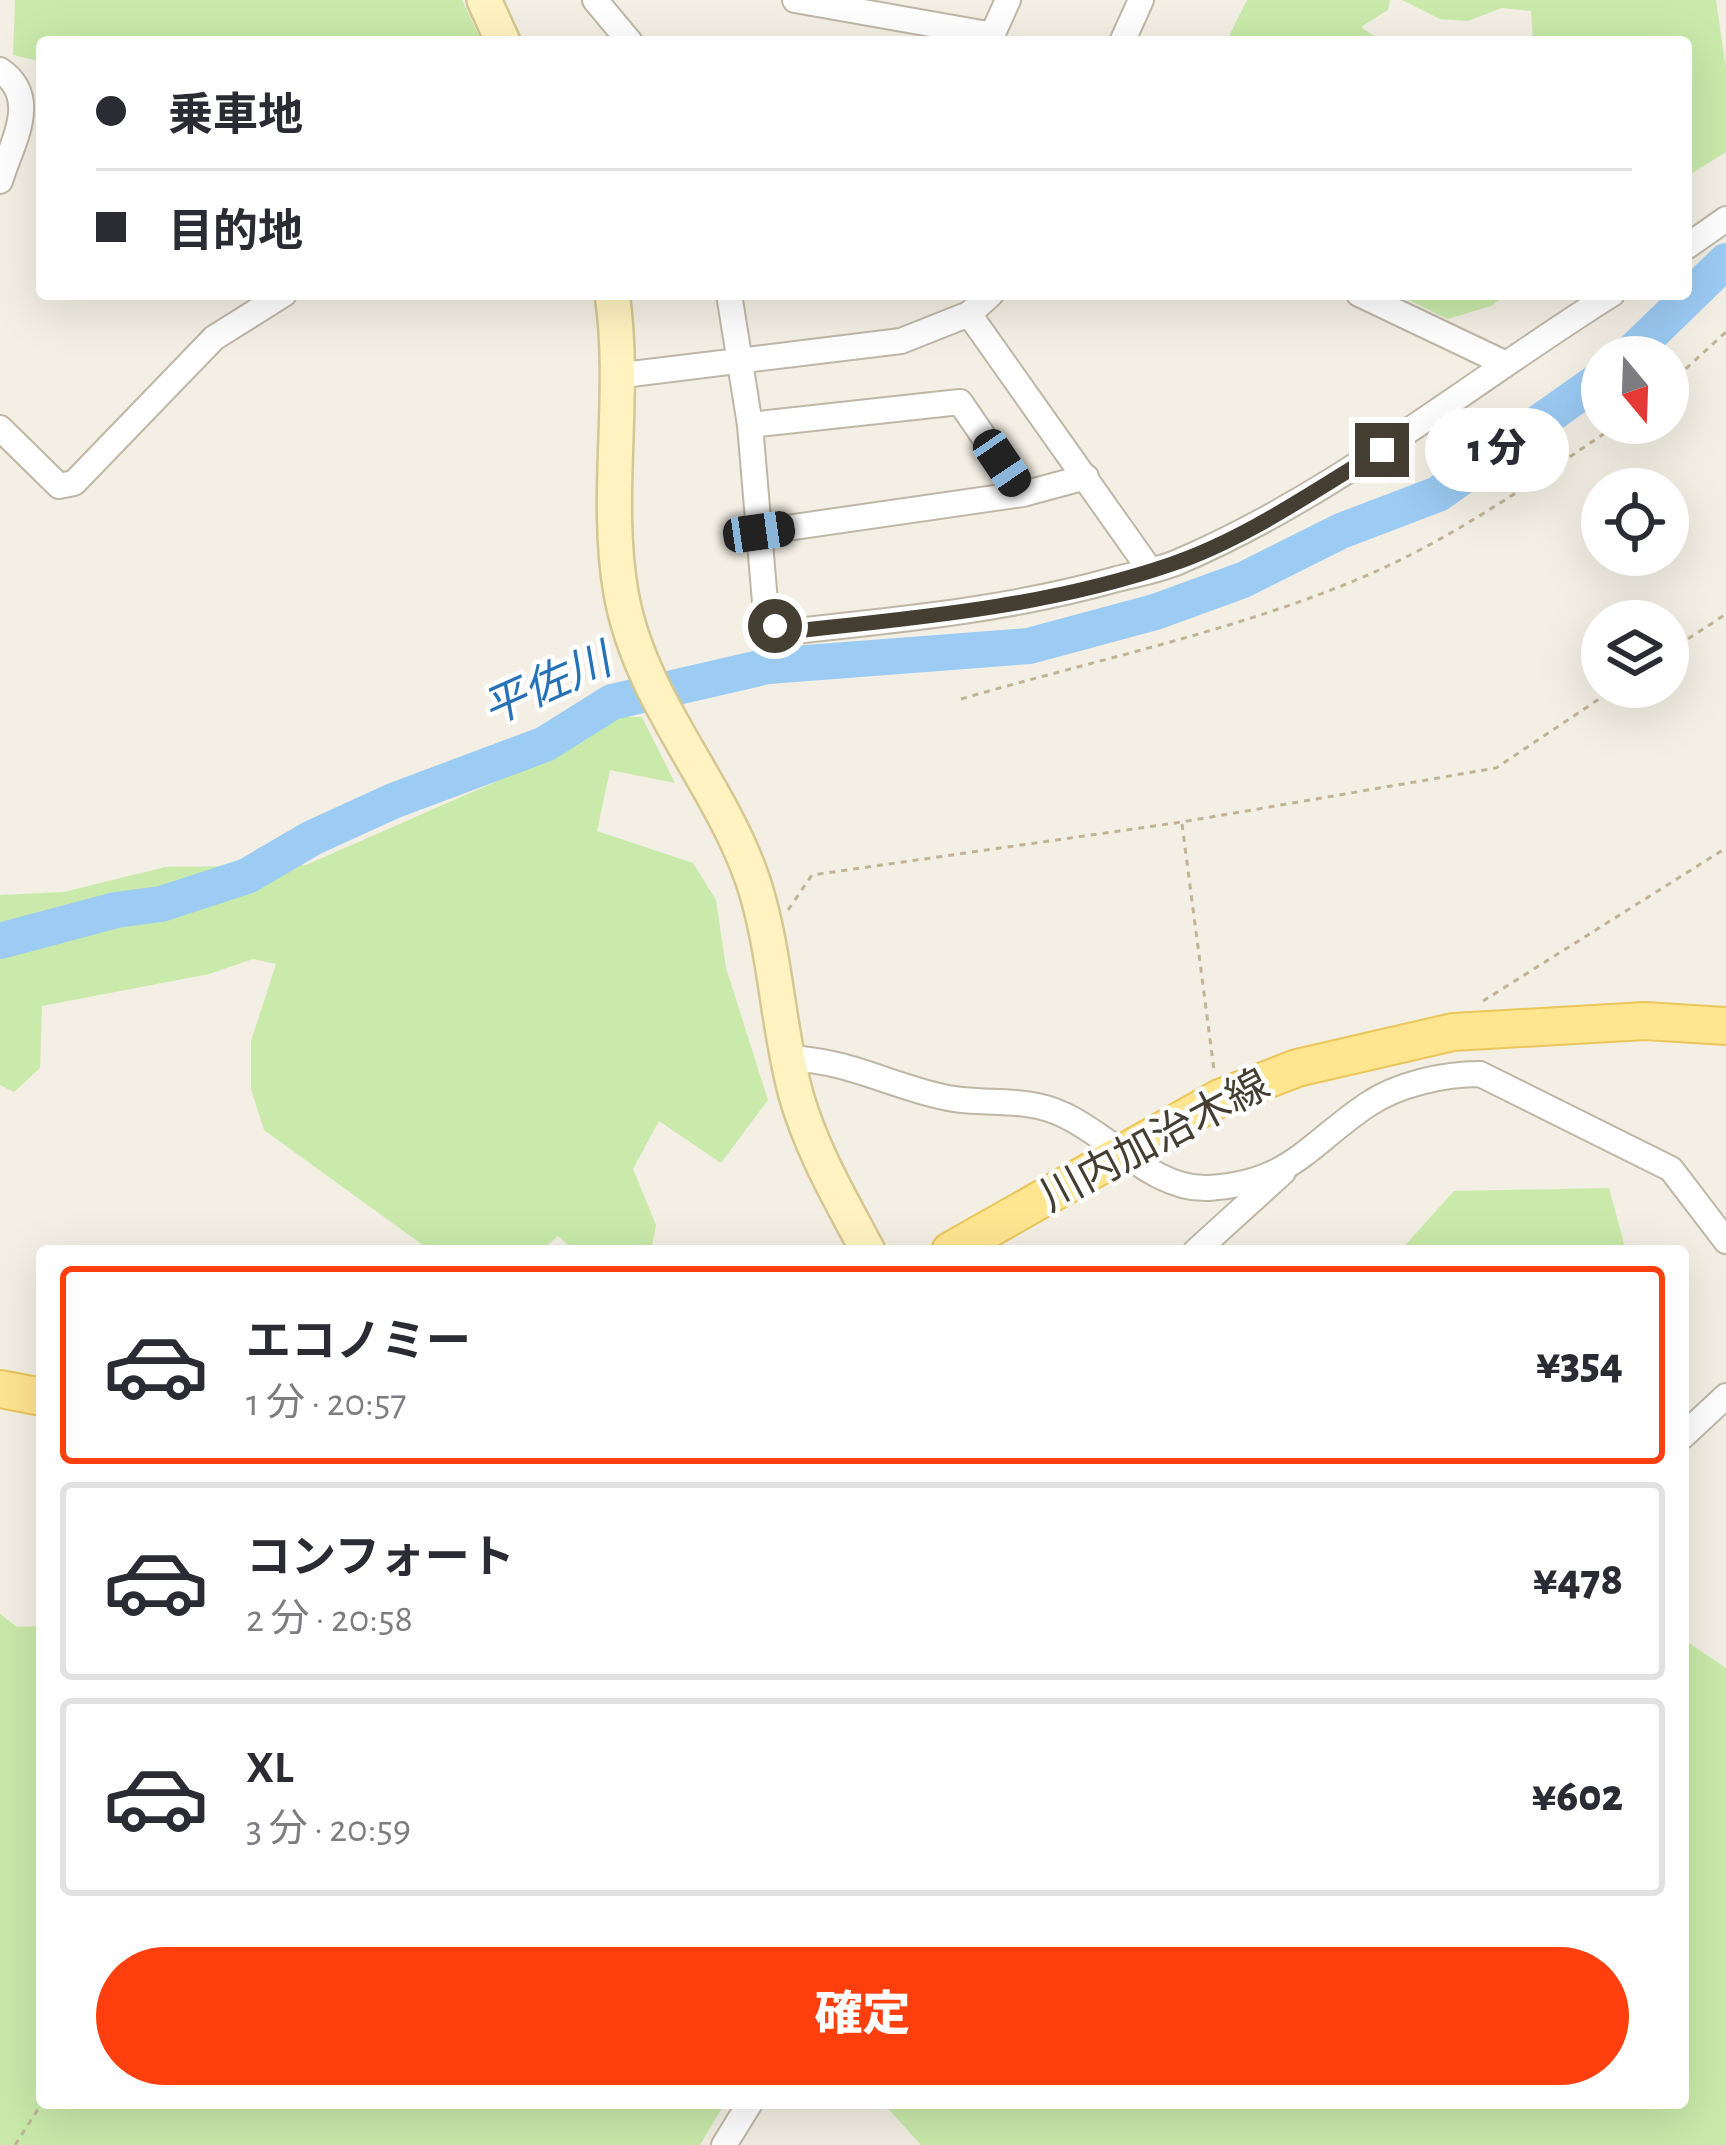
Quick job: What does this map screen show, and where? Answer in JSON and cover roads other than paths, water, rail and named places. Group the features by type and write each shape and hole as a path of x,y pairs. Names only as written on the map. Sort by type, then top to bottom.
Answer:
{"main road":[{"name":"川内加治木線","path":"961,1245 1220,1098 1297,1068 1453,1032 1645,1021 1726,1026"},
{"path":"0,1389 36,1396"}],"street":[{"path":"484,0 500,36"},
{"path":"595,0 625,36"},
{"path":"795,0 981,36"},
{"path":"992,36 1008,0"},
{"path":"1125,36 1141,0"},
{"path":"0,70 19,85 23,105 0,181"},
{"path":"1692,243 1726,218"},
{"path":"0,428 59,486 74,483 214,338 274,300"},
{"path":"612,300 621,592 645,670 668,720 741,852 768,935 789,1058 812,1145 865,1245"},
{"path":"730,300 750,425 766,614 785,632 1000,608 1175,563 1289,505 1382,450 1502,362 1602,300"},
{"path":"615,376 901,340 969,314 984,300"},
{"path":"1372,300 1502,362"},
{"path":"969,314 1150,570"},
{"path":"750,425 961,402 1023,494"},
{"path":"759,532 1023,494 1086,477"},
{"path":"789,1058 832,1060 940,1096 1030,1102 1065,1115 1160,1176 1206,1189 1284,1172"},
{"path":"1203,1245 1370,1102 1445,1075 1480,1074 1671,1169 1726,1241"},
{"path":"1689,1430 1726,1396"},
{"path":"724,2145 745,2109"}],"waterway":[{"name":"平佐川","path":"1692,294 1726,261"},
{"name":"平佐川","path":"1649,336 1686,300"},
{"name":"平佐川","path":"0,941 116,910 161,904 247,876 312,838 393,801 545,744 612,702 768,666 1029,646 1155,612 1243,580 1341,531 1438,494 1581,393"}]}
